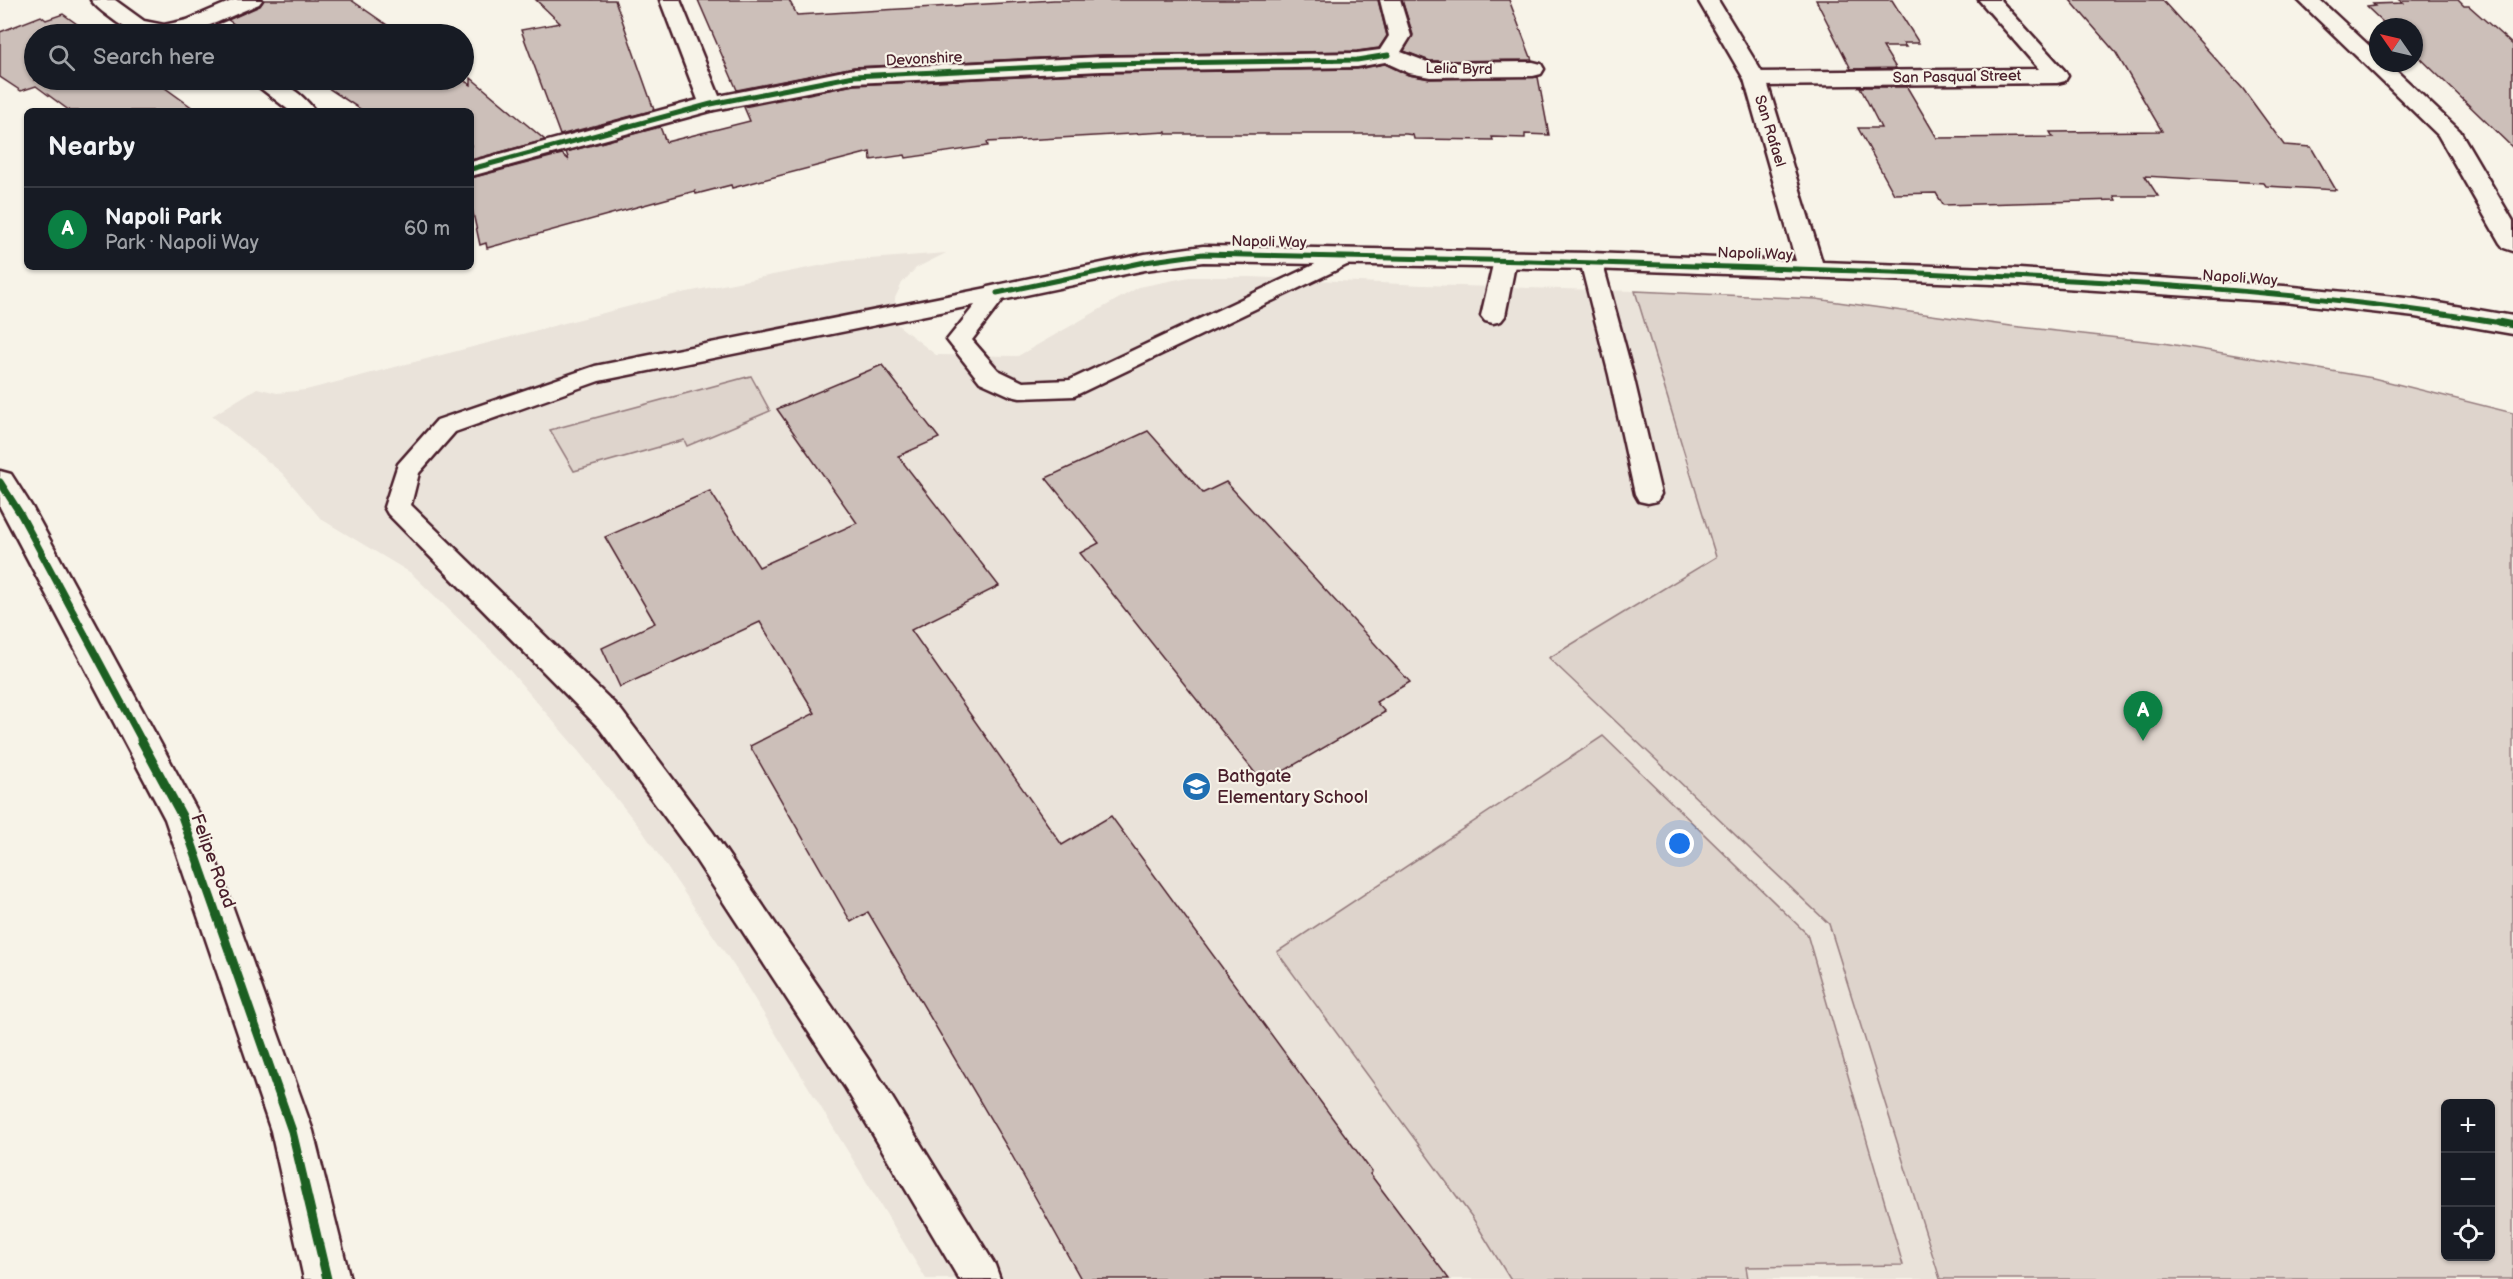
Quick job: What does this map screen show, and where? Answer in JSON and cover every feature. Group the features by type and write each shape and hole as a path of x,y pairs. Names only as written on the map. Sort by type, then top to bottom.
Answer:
{"street":[{"path":"101,0 133,24"},
{"path":"210,24 252,0"},
{"path":"670,0 711,104"},
{"path":"1388,55 1400,36 1390,0"},
{"name":"San Rafael","path":"1708,0 1755,79 1812,270"},
{"name":"San Pasqual Street","path":"1755,79 2057,76 1989,0"},
{"path":"2308,0 2448,131 2513,243"},
{"name":"Devonshire","path":"474,168 711,104 855,76 1101,64 1357,60 1388,55"},
{"name":"Lelia Byrd","path":"1388,55 1417,68 1430,70 1533,69"},
{"path":"277,90 293,100 300,108"},
{"name":"Napoli Way","path":"996,293 1095,271 1203,254 1591,261 2019,277 2284,294 2415,308 2513,325"},
{"name":"Felipe Road","path":"0,482 21,515 182,816 292,1131 327,1279"}],"lane":[{"path":"996,293 959,340 989,376 1020,390 1074,388 1346,257"},
{"path":"1493,316 1505,260"},
{"path":"1591,261 1621,375 1648,494"},
{"path":"981,1279 859,1077 701,841 617,729 397,507 406,470 446,426 595,374 996,293"}],"shaded area":[{"name":"Bathgate Elementary School","path":"946,253 916,268 902,283 895,298 894,322 936,355 1018,356 1139,287 1189,277 1250,277 1635,291 1939,1279 926,1279 738,972 641,829 571,742 499,658 411,573 321,519 282,473 212,416 257,388 277,393 306,390 677,294 844,261"},
{"path":"1635,291 1816,299 2011,326 2163,343 2373,378 2513,413 2513,1279 1940,1279 1829,924 1549,658 1716,557"},
{"path":"751,376 770,411 687,446 684,440 574,471 550,430"},
{"path":"1603,736 1807,934 1903,1265 1746,1267 1748,1279 1510,1279 1472,1217 1277,952"}],"building":[{"path":"264,0 351,0 386,24 234,24 228,20 260,6"},
{"path":"536,0 615,0 654,110 560,135 521,30 560,23"},
{"path":"698,0 789,0 797,15 1054,0 1378,0 1387,36 1379,48 1357,51 1101,55 854,67 737,90"},
{"path":"1402,0 1509,0 1532,60 1430,61 1404,51 1413,35"},
{"path":"1816,0 1892,0 1919,43 1903,43 1906,47 1883,47 1896,68 1851,69"},
{"path":"2070,0 2162,0 2243,89 2284,145 2311,147 2336,190 2145,176 2158,196 2114,196 2116,200 1943,205 1936,193 1894,194 1858,128 1881,128 1860,87 1907,87 1937,138 2053,137 2050,132 2162,131 2116,53"},
{"path":"2399,0 2458,0 2464,6 2469,6 2513,45 2513,148 2423,61 2423,18 2379,18 2367,7 2375,6 2373,4 2403,3"},
{"path":"63,14 77,24 24,24 24,90 21,91 0,77 0,32 41,16 46,20"},
{"path":"1385,64 1408,75 1430,79 1538,77 1549,135 1525,134 1525,138 1492,137 1493,140 1414,139 1413,135 1406,134 1166,134 1166,132 987,142 988,146 906,158 905,155 871,160 870,152 732,188 731,185 696,194 695,191 487,248 486,243 480,245 474,218 474,177 562,154 569,160 566,152 660,127 666,142 750,121 744,107 854,85 1101,73 1357,69"},
{"path":"474,81 545,140 474,159 474,108 358,108 331,90 474,90"},
{"path":"41,90 168,90 193,108 66,108"},
{"path":"882,365 939,438 898,456 999,586 911,630 1062,845 1111,816 1372,1172 1370,1174 1449,1279 1081,1279 1010,1152 868,912 851,922 750,746 815,713 760,622 620,687 602,648 655,623 605,537 710,491 759,567 857,523 777,409"},
{"name":"Bathgate Elementary School","path":"1148,431 1203,493 1226,482 1410,682 1376,702 1385,712 1263,783 1080,553 1099,543 1046,478"}],"cycle path":[{"path":"474,168 711,104 854,76 1101,64 1357,60 1388,55"},
{"path":"997,293 1145,262 1203,254 1591,261 2019,277 2284,294 2415,308 2513,325"},
{"path":"0,482 21,515 182,816 292,1131 327,1279"}],"place":[{"name":"Napoli Park","path":"2143,741"},
{"name":"Bathgate Elementary School","path":"1196,786"}]}
